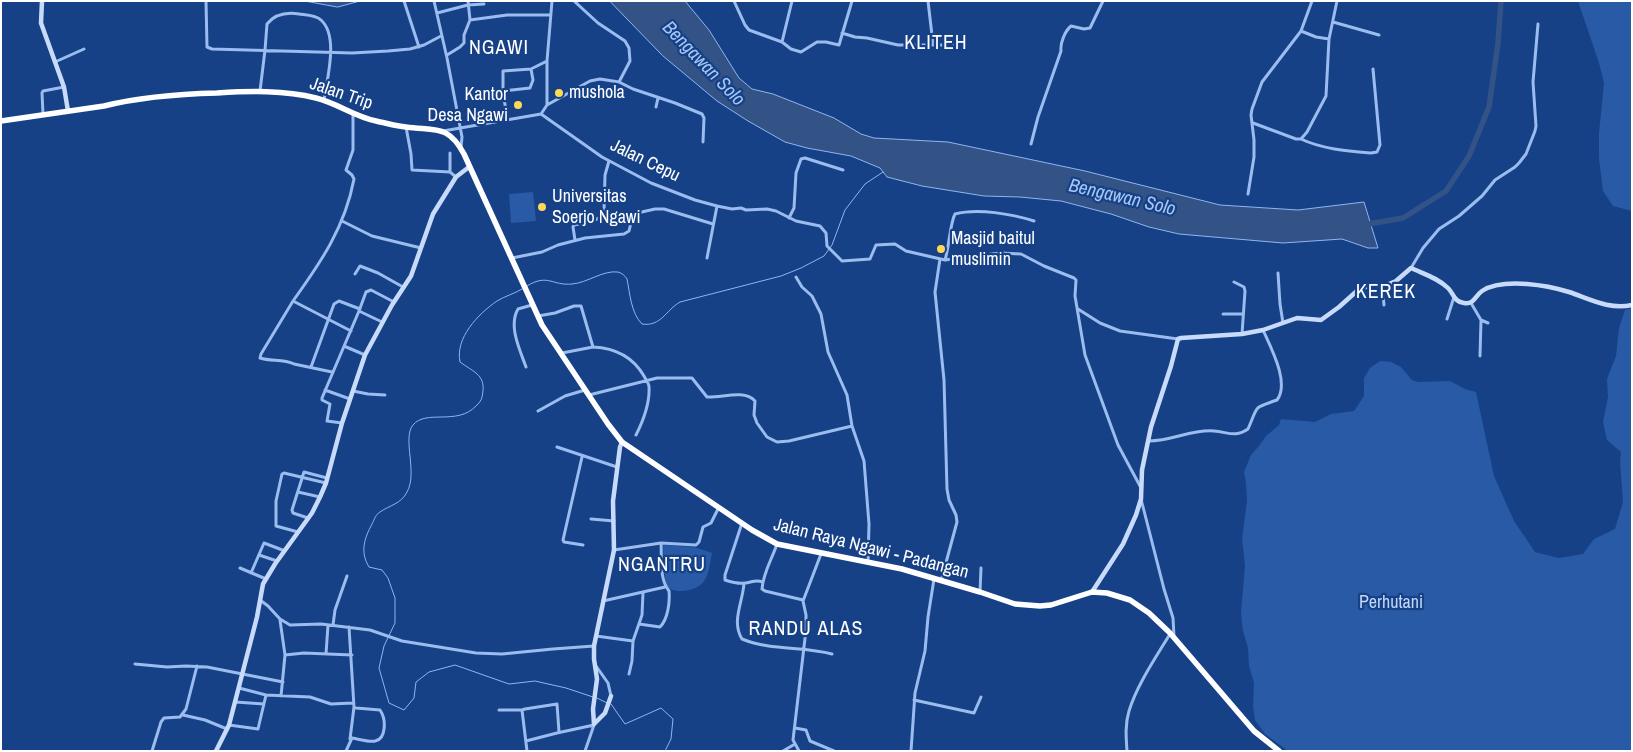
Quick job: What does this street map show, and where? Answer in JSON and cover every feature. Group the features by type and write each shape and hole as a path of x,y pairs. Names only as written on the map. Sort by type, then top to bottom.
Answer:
{"highway":[{"name":"Jalan Trip","path":"1,121 129,101 191,94 260,91 300,95 324,100 373,121 443,131"},
{"path":"443,131 455,139 461,148 511,258"},
{"name":"Jalan Raya Ngawi - Padangan","path":"511,258 537,316 608,424 622,442 761,536 777,544 902,569 1015,604 1051,605 1092,592 1108,593 1130,600 1155,618 1172,635 1254,731 1278,751"}],"street":[{"path":"42,1 41,23 64,87 68,111"},
{"path":"206,1 207,47 212,49 330,52 388,51 419,47 441,36"},
{"path":"404,1 419,47"},
{"path":"434,1 463,141 461,148"},
{"path":"443,131 541,114 546,105 552,1"},
{"path":"574,1 598,23 625,41 629,48 630,61 620,82"},
{"path":"734,1 747,28 752,32 782,42 791,49 801,52 816,42 839,45 852,1"},
{"path":"782,42 792,1"},
{"path":"928,1 933,44"},
{"path":"1031,144 1065,35 1071,26 1084,29 1090,28 1103,1"},
{"path":"1248,194 1254,157 1254,140 1250,115 1262,82 1301,31 1312,1"},
{"path":"1300,139 1307,132 1326,96 1329,39 1337,1"},
{"path":"437,13 468,3 484,4"},
{"path":"446,55 463,44 464,33 470,20 468,3"},
{"path":"260,91 266,50 267,24 279,15 292,13 316,17 321,20 331,38 324,100"},
{"path":"470,20 507,15 550,15"},
{"path":"1333,22 1379,34"},
{"path":"1077,308 1100,323 1120,331 1178,339 1242,334 1264,330 1297,318 1321,320 1358,290 1393,283 1411,268 1423,248 1440,229 1459,216 1495,180 1515,167 1526,154 1536,126 1533,82 1538,24"},
{"path":"1301,31 1316,37 1329,39"},
{"path":"842,34 898,45 954,44"},
{"path":"55,62 84,49"},
{"path":"508,120 503,91 503,71 532,69 547,62"},
{"path":"503,91 530,88 533,80 532,69"},
{"path":"1252,123 1313,145 1371,153 1377,152 1380,147 1373,69"},
{"path":"546,105 590,81 600,79 620,82 633,89 689,108 704,116 703,142"},
{"path":"44,115 43,91 64,87"},
{"path":"656,107 658,98"},
{"path":"332,372 294,364 289,361 260,358 293,301 323,258 342,221 354,179 346,170 353,150 353,114"},
{"name":"Jalan Cepu","path":"541,114 609,160 656,185 717,206 746,210 767,209 796,221 821,227 827,235 827,246 843,261 869,259 876,245 893,244 906,251 940,259"},
{"path":"406,127 412,170 450,172 456,176"},
{"path":"450,153 450,172"},
{"path":"789,218 794,208 796,173 802,159 805,158 843,170"},
{"path":"575,241 574,225 599,218 604,212 605,175 609,160"},
{"path":"216,751 228,727 266,579 308,518 320,497 326,484 342,424 365,355 382,322 411,276 433,214 456,176 469,167"},
{"path":"707,258 717,206"},
{"path":"511,258 542,252 597,236 624,234 629,231 633,214 655,209 664,209 713,224"},
{"path":"945,260 955,214 977,212 1014,215 1034,221"},
{"path":"342,221 372,236 422,248"},
{"path":"941,581 957,522 949,500 944,380 936,307 936,282 940,259 1000,253 1024,255 1075,279 1074,292 1085,355 1118,445 1140,486"},
{"path":"355,274 360,266 378,273 403,287"},
{"path":"1411,268 1434,277 1448,288 1454,298 1461,303 1471,302 1482,291 1499,285 1520,284 1562,290 1612,307 1632,305"},
{"path":"1278,273 1279,295 1284,324"},
{"path":"796,277 802,287 812,296 821,314 826,347 847,395 852,426 865,471 869,524 868,562"},
{"path":"1234,282 1244,287 1245,290 1242,334"},
{"path":"1382,285 1384,305"},
{"path":"342,424 326,420 330,405 322,400 366,292 369,290 394,302"},
{"path":"1447,319 1454,298"},
{"path":"293,301 350,331"},
{"path":"311,367 336,302 339,301 360,310 382,322"},
{"path":"1471,302 1481,320 1480,356"},
{"path":"526,367 515,335 515,316 518,309 532,305"},
{"path":"537,316 555,313 574,306 582,306 593,347"},
{"path":"1223,314 1243,314"},
{"path":"1481,320 1488,323"},
{"path":"1148,441 1185,436 1192,432 1215,431 1226,434 1242,433 1248,429 1256,408 1264,403 1277,400 1282,392 1278,365 1264,330"},
{"path":"1127,751 1126,735 1129,710 1152,664 1172,635 1175,627 1141,499 1140,486 1151,427 1178,339"},
{"path":"344,346 365,355"},
{"path":"561,353 593,347 606,348 630,359 639,368 649,387 644,419 636,435"},
{"path":"538,411 565,396 664,377 692,378 707,397 734,395 752,398 755,401 754,415 757,423 767,437 777,442 852,426"},
{"path":"326,390 350,399"},
{"path":"352,391 385,395"},
{"path":"585,751 594,725 593,709 597,683 594,646 614,550 614,501 617,467 622,442"},
{"path":"557,447 617,467"},
{"path":"582,456 563,540 567,544 583,545"},
{"path":"308,518 292,512 305,471 327,478"},
{"path":"298,532 276,526 276,501 282,473 326,484"},
{"path":"298,492 320,497"},
{"path":"1092,592 1129,534 1141,499"},
{"path":"614,550 661,543 697,544 703,528 711,523 719,507"},
{"path":"592,519 615,521"},
{"path":"742,523 725,578 728,582 744,583 754,580 763,582"},
{"path":"251,573 264,543 285,551"},
{"path":"639,624 660,627 666,614 670,595 662,573 661,543"},
{"path":"777,544 773,556 769,560 761,587 763,590 803,601"},
{"path":"800,751 793,740 806,620 803,601 821,553"},
{"path":"259,555 278,561"},
{"path":"240,568 266,579"},
{"path":"980,592 981,568"},
{"path":"326,654 330,625 347,576"},
{"path":"911,751 914,700 926,651 928,617 934,578"},
{"path":"744,583 744,592 737,613 740,638 748,642 769,646 803,648 832,654"},
{"path":"602,601 666,587"},
{"path":"629,674 633,641 642,615 643,592"},
{"path":"260,600 280,619 293,625 315,624 370,630 406,642 488,654 594,646"},
{"path":"280,619 285,655 284,682 281,696"},
{"path":"346,751 350,739 354,706 349,627"},
{"path":"596,636 633,641"},
{"path":"285,655 304,653 352,654"},
{"path":"134,664 215,668 284,682"},
{"path":"183,715 196,666"},
{"path":"526,741 594,725 604,715 611,696 605,678 596,666"},
{"path":"239,688 281,696 310,697 331,704 380,710 385,727 383,737 373,742 350,739"},
{"path":"152,751 164,718 180,717 183,715 228,727 258,729 266,694"},
{"path":"914,700 974,713 981,697"},
{"path":"235,702 264,704"},
{"path":"500,710 517,711 530,707 557,704 559,732"},
{"path":"522,710 527,751"},
{"path":"794,728 806,730 810,741 834,751"},
{"path":"782,751 795,744"}],"green space":[{"path":"1578,1 1632,1 1632,211 1613,206 1603,191 1599,159 1599,133 1604,83"},
{"path":"533,192 536,221 511,223 509,194"},
{"name":"Perhutani","path":"1632,308 1632,751 1288,751 1265,734 1255,720 1253,707 1254,683 1249,666 1248,648 1243,631 1241,613 1245,565 1242,539 1247,501 1244,472 1251,455 1266,436 1279,425 1281,419 1315,422 1331,414 1354,411 1364,396 1364,378 1370,368 1380,361 1391,362 1401,367 1412,380 1418,382 1450,381 1465,389 1476,392 1494,476 1514,521 1535,552 1559,558 1583,554 1594,539 1615,529 1623,502 1621,452 1607,440 1603,422 1608,397 1607,379 1616,356 1619,328 1625,310"},
{"path":"663,545 694,547 712,553 708,574 702,584 691,590 682,591 676,591 668,587 664,573"}],"water":[{"path":"305,1 360,1 338,7"},
{"path":"610,1 685,1 709,30 739,78 752,89 773,94 834,118 861,134 874,138 948,142 1085,171 1220,205 1298,210 1364,202 1378,248 1368,248 1342,239 1283,243 1179,234 1061,201 984,196 922,186 887,177 880,168 851,156 785,142 748,121 717,101 663,56"}],"waterway":[{"name":"Bengawan Solo","path":"1363,225 1403,218 1446,191 1469,156 1489,107 1498,43 1501,1"},
{"path":"527,286 540,280 572,284 607,273 618,272 627,279 638,320 642,324 654,323 680,302 781,276 824,256 832,245 845,210 865,184 883,172"},
{"path":"522,289 497,301 469,327 461,344 460,362 475,372 481,379 483,384 482,397 476,406 468,412 451,417 426,418 419,420 413,425 409,438 411,475 407,492 398,502 377,514 367,535 364,546 366,561 369,567 382,570 388,578 395,598 395,623 384,646 379,668 389,703 404,710 414,698 416,682 429,672 455,665 509,684 535,681 593,697"},
{"path":"597,698 607,703"},
{"path":"611,704 625,724 661,708 673,719 671,739 665,751"}],"place":[{"name":"mushola","path":"559,93"},
{"name":"Kantor Desa Ngawi","path":"518,105"},
{"name":"Universitas Soerjo Ngawi","path":"542,207"},
{"name":"Masjid baitul muslimin","path":"941,249"}],"district":[{"name":"KLITEH","path":"936,44"},
{"name":"NGAWI","path":"499,49"},
{"name":"KEREK","path":"1386,293"},
{"name":"NGANTRU","path":"662,566"},
{"name":"RANDU ALAS","path":"806,630"}]}
